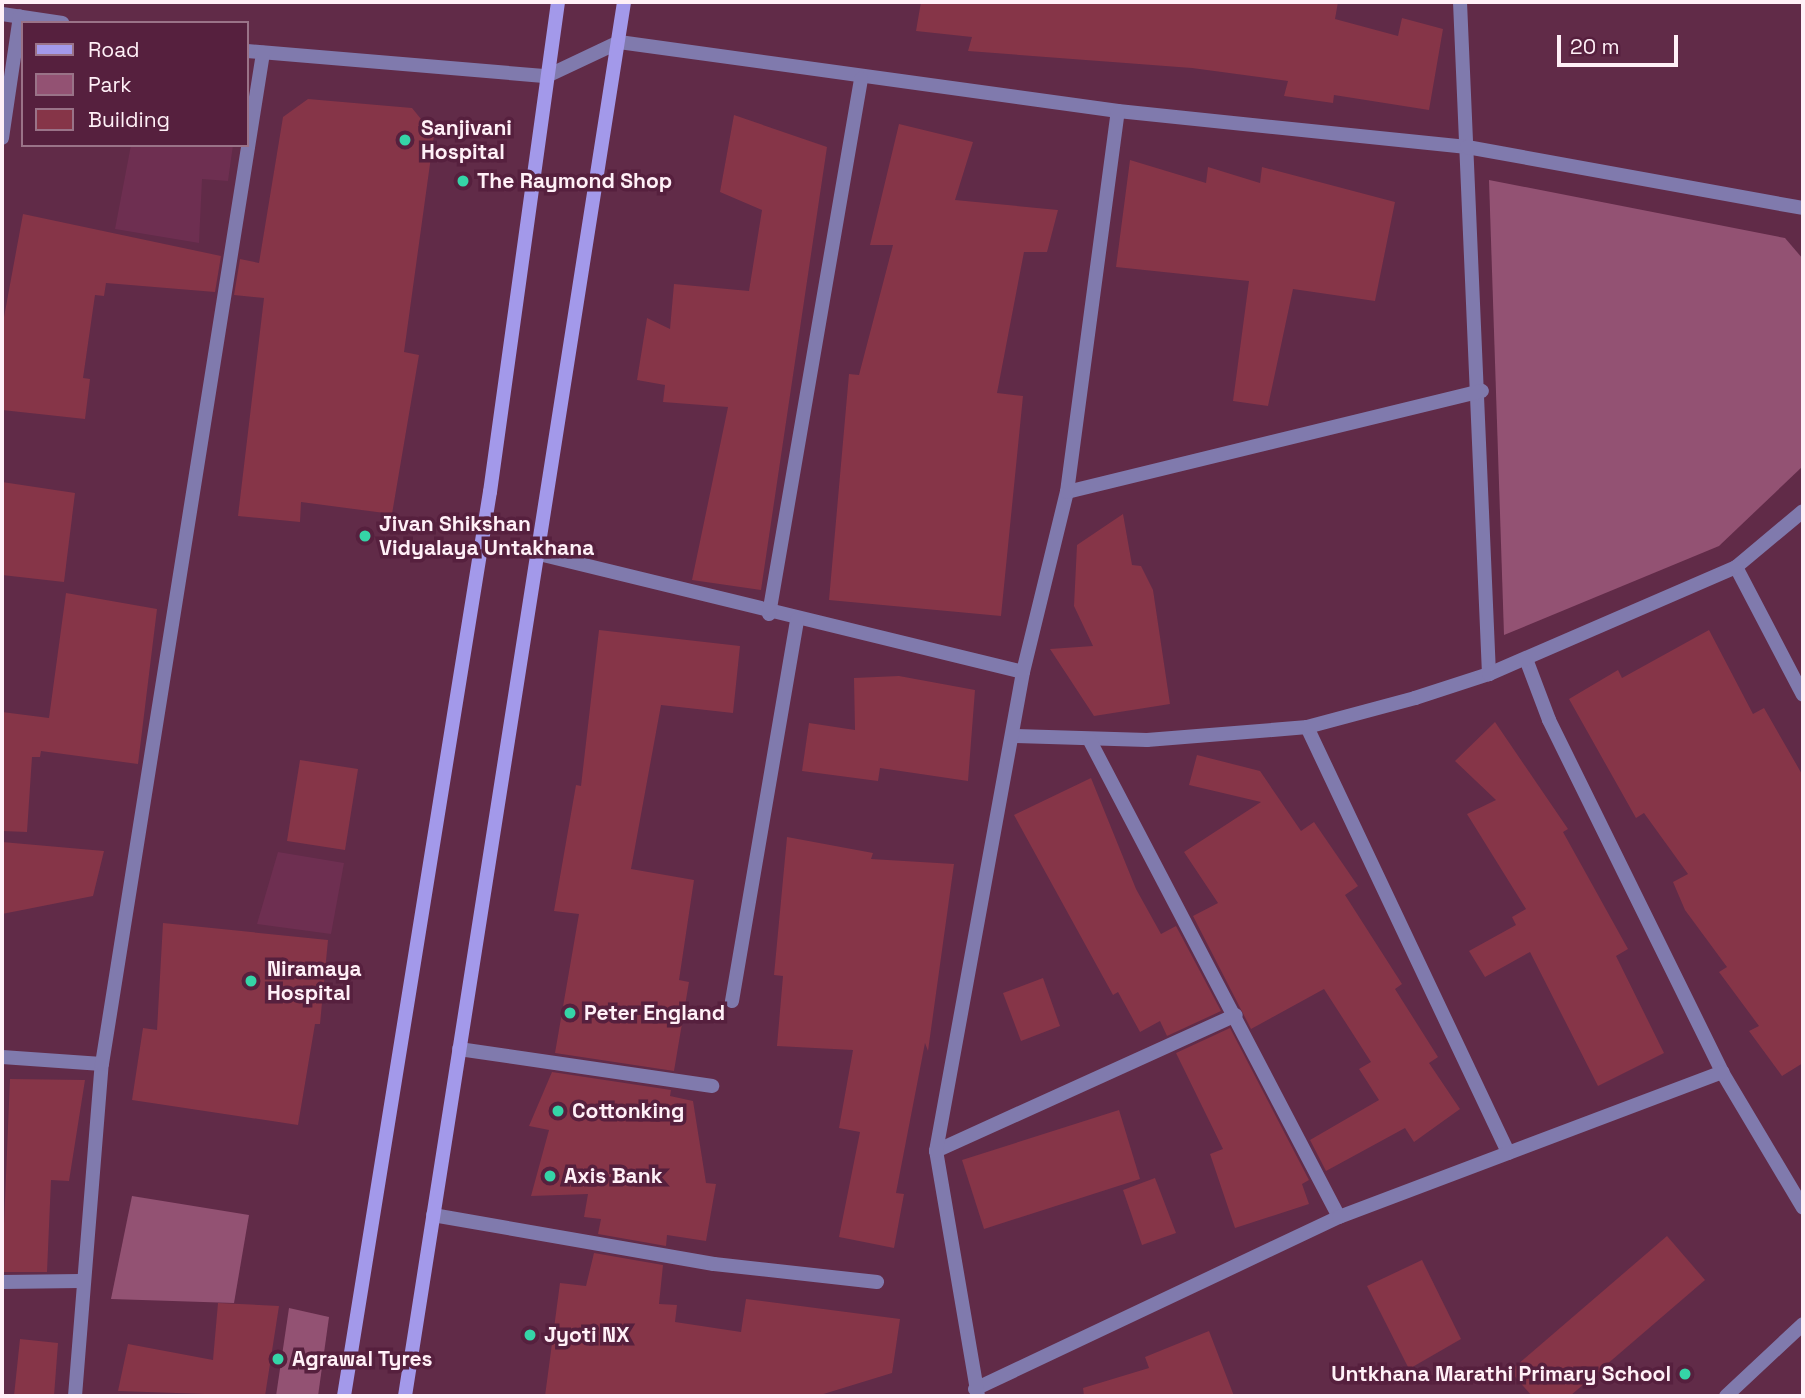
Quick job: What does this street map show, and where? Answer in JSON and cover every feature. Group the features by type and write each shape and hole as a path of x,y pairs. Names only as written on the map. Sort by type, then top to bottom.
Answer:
{"main road":[{"path":"344,1396 428,899 558,2"},
{"path":"405,1396 535,553 624,2"}],"street":[{"path":"1461,2 1482,391 1489,674"},
{"path":"2,14 50,21"},
{"path":"2,138 20,16"},
{"path":"248,51 547,76 618,42 861,79 1118,111 1467,147 1803,208"},
{"path":"75,1396 80,1280 102,1064 263,53"},
{"path":"769,614 861,79"},
{"path":"1118,111 1067,492 1023,672 1015,736 936,1151 976,1392 1339,1217 1723,1072"},
{"path":"1067,492 1482,391"},
{"path":"1015,736 1089,739 1307,727 1489,674 1526,659 1736,567 1803,511"},
{"path":"535,553 769,614 1023,672"},
{"path":"1736,567 1803,695"},
{"path":"732,1001 797,620"},
{"path":"1526,659 1549,720 1723,1072 1803,1208"},
{"path":"1307,727 1508,1153"},
{"path":"1089,739 1236,1015 1339,1217"},
{"path":"936,1151 1236,1015"},
{"path":"459,1049 712,1086"},
{"path":"2,1057 102,1064"},
{"path":"433,1215 714,1264 877,1283"},
{"path":"2,1282 80,1280"},
{"path":"1726,1396 1803,1324"}],"shaded area":[{"path":"131,147 233,147 228,181 202,179 199,243 115,229"},
{"path":"278,852 344,863 331,934 257,924"}],"green space":[{"path":"1489,180 1785,238 1803,259 1803,466 1719,546 1504,635"},
{"path":"132,1196 249,1215 234,1303 111,1299"},
{"path":"289,1308 329,1317 318,1396 276,1396"}],"building":[{"path":"921,2 1338,2 1335,19 1398,36 1402,18 1443,29 1429,110 1334,95 1333,103 1284,96 1288,81 1192,68 968,51 972,37 916,31"},
{"path":"308,99 412,108 434,135 404,352 419,355 392,514 301,502 300,522 238,516 264,298 234,295 240,259 259,263 283,117"},
{"path":"734,115 827,147 761,590 692,580 728,407 663,402 665,385 637,380 647,318 670,329 674,284 749,291 762,210 720,192"},
{"path":"899,124 973,142 955,200 1058,210 1047,252 1024,252 997,393 1023,396 1001,616 829,600 849,374 859,375 893,245 870,245"},
{"path":"1130,160 1206,183 1208,167 1260,183 1262,167 1395,202 1375,301 1293,289 1268,406 1233,401 1249,281 1116,267"},
{"path":"23,214 221,256 215,292 106,283 104,296 95,295 83,378 90,379 85,419 2,410 2,328"},
{"path":"2,482 75,493 64,582 2,575"},
{"path":"1123,514 1132,565 1141,566 1153,590 1170,704 1094,716 1050,649 1093,646 1074,606 1077,545"},
{"path":"66,593 157,609 138,764 41,751 40,757 32,757 27,832 2,831 2,712 49,718"},
{"path":"599,630 740,646 733,713 661,705 631,869 694,880 679,980 689,982 674,1071 555,1053 579,914 554,911 576,785 581,786"},
{"path":"1709,630 1753,714 1764,708 1803,776 1803,1063 1782,1076 1749,1031 1759,1026 1719,972 1727,967 1685,910 1673,882 1688,874 1644,813 1636,818 1569,699 1618,670 1622,678"},
{"path":"899,676 975,690 968,781 880,768 878,781 802,771 809,723 855,730 854,678"},
{"path":"1495,722 1568,829 1563,832 1628,949 1616,956 1664,1053 1598,1086 1530,952 1485,977 1469,951 1516,925 1512,917 1526,909 1467,814 1496,800 1455,761"},
{"path":"1197,755 1260,771 1301,831 1314,822 1358,886 1345,895 1402,984 1395,989 1438,1057 1429,1063 1460,1109 1414,1142 1405,1128 1326,1171 1310,1140 1379,1100 1359,1069 1371,1062 1324,989 1251,1029 1193,916 1218,903 1184,852 1261,802 1189,785"},
{"path":"300,760 358,769 345,850 287,841"},
{"path":"1091,778 1136,889 1161,934 1176,926 1221,1011 1167,1036 1160,1021 1140,1032 1118,992 1113,995 1014,815"},
{"path":"787,837 873,853 871,859 954,864 928,1051 925,1043 896,1193 904,1194 894,1248 839,1237 860,1132 839,1128 853,1050 777,1046 783,976 774,975"},
{"path":"2,842 104,851 93,896 2,914"},
{"path":"163,923 328,940 320,1024 315,1024 298,1125 132,1100 143,1028 157,1030"},
{"path":"1043,978 1060,1026 1021,1041 1003,993"},
{"path":"1230,1028 1309,1180 1302,1184 1309,1204 1235,1228 1210,1154 1223,1149 1176,1053"},
{"path":"552,1072 671,1090 670,1096 693,1101 706,1183 716,1184 706,1241 667,1235 666,1246 598,1234 601,1219 584,1217 588,1194 531,1196 549,1130 529,1126"},
{"path":"10,1079 85,1080 69,1181 51,1180 47,1272 2,1272"},
{"path":"1119,1110 1140,1179 984,1229 962,1160"},
{"path":"1155,1178 1176,1233 1142,1245 1123,1190"},
{"path":"1667,1236 1705,1280 1570,1396 1532,1396 1510,1371"},
{"path":"594,1253 663,1265 659,1304 677,1305 675,1322 741,1332 746,1299 900,1319 892,1373 817,1396 545,1396 560,1283 586,1286"},
{"path":"1422,1260 1461,1339 1409,1369 1367,1286"},
{"path":"218,1303 279,1306 265,1396 118,1391 128,1344 213,1360"},
{"path":"1209,1331 1234,1396 1084,1396 1083,1388 1149,1368 1145,1357"},
{"path":"20,1339 58,1343 54,1396 14,1396"}],"place":[{"name":"Sanjivani Hospital","path":"405,140"},
{"name":"The Raymond Shop","path":"463,181"},
{"name":"Jivan Shikshan Vidyalaya Untakhana","path":"365,536"},
{"name":"Niramaya Hospital","path":"251,981"},
{"name":"Peter England","path":"570,1013"},
{"name":"Cottonking","path":"558,1111"},
{"name":"Axis Bank","path":"550,1176"},
{"name":"Jyoti NX","path":"530,1335"},
{"name":"Agrawal Tyres","path":"278,1359"},
{"name":"Untkhana Marathi Primary School","path":"1685,1374"}]}
